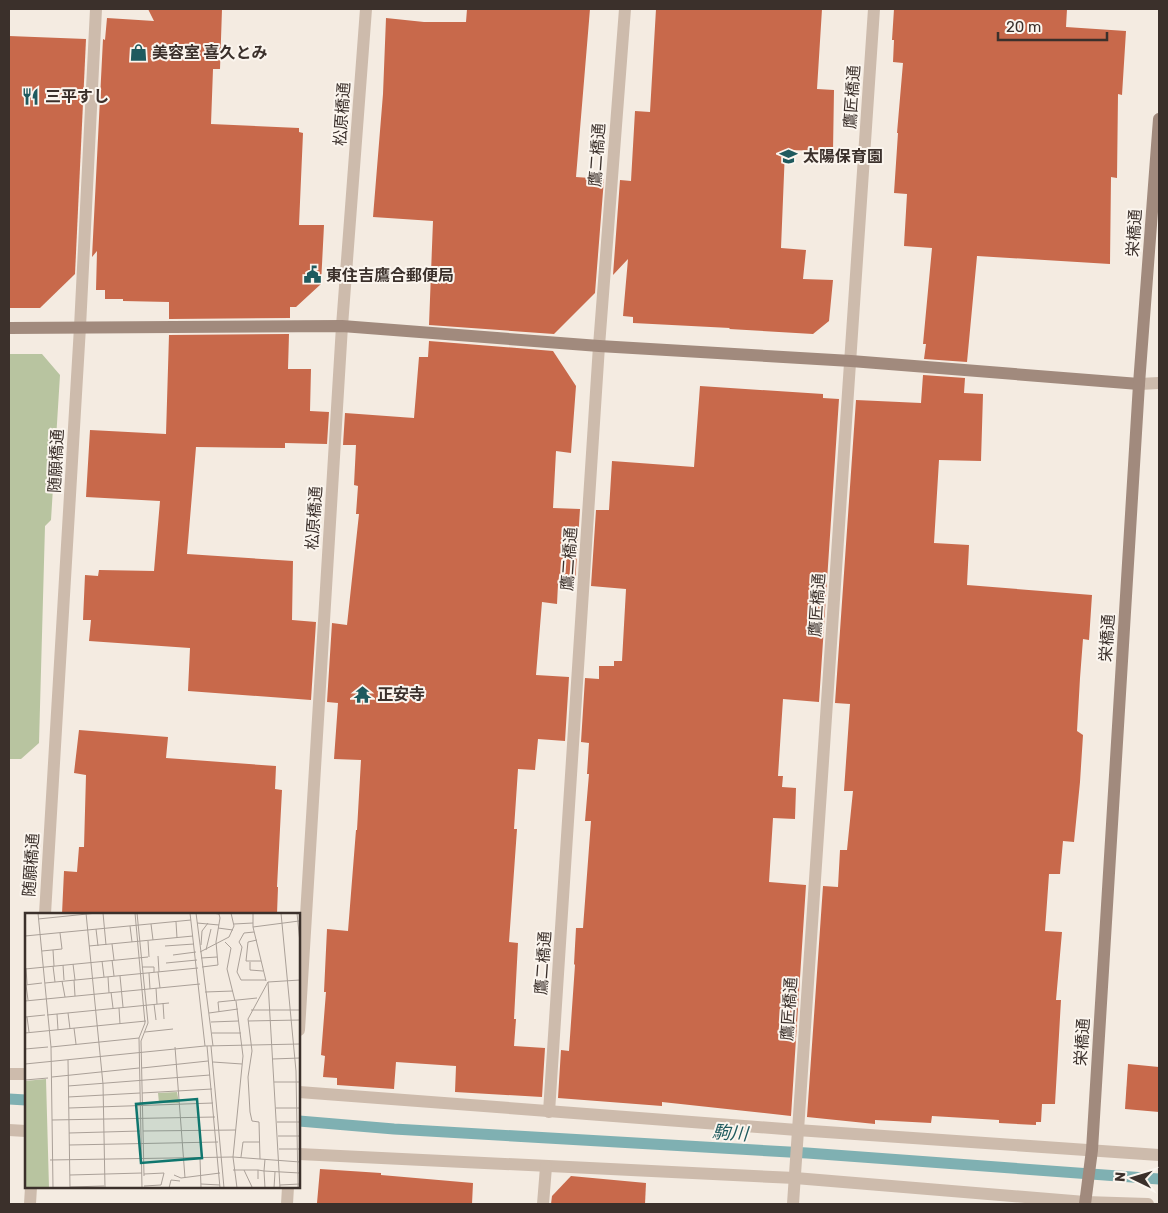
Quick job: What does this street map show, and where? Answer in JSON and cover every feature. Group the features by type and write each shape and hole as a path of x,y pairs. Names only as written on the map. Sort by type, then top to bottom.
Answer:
{"street":[{"name":"随願橋通","path":"45,913 80,327 96,9"},
{"name":"松原橋通","path":"300,1014 342,326 366,9"},
{"name":"鷹二橋通","path":"549,1112 599,346 625,9"},
{"name":"鷹匠橋通","path":"793,1204 874,9"},
{"name":"栄橋通","path":"1086,1198 1091,1154 1139,384 1159,119"},
{"path":"9,328 342,326 599,346 851,361 1139,384 1159,383"},
{"path":"9,1074 25,1074"},
{"path":"300,1092 1091,1154 1159,1154"},
{"path":"9,1130 25,1131"},
{"path":"300,1154 546,1167 795,1177 1148,1204"},
{"path":"543,1204 546,1167"},
{"path":"30,1204 31,1188"},
{"path":"287,1204 288,1188"}],"green space":[{"path":"9,354 42,354 60,375 51,520 45,526 39,743 21,759 9,759"}],"building":[{"path":"148,9 222,9 220,69 213,69 211,124 299,128 299,132 303,133 299,225 324,225 321,284 296,307 290,307 290,318 169,319 169,302 105,299 105,290 96,290 97,251 92,257 103,39 105,40 107,18 154,21"},
{"path":"467,9 590,9 576,177 604,179 595,293 554,334 429,325 433,221 373,217 383,94 386,18 424,22 466,22"},
{"path":"656,9 822,9 817,89 834,90 833,151 785,150 781,248 806,250 803,279 833,280 829,321 813,334 633,323 633,317 623,316 628,259 613,275 620,180 631,181 635,111 650,112"},
{"path":"894,9 1067,9 1066,27 1126,31 1122,95 1118,94 1117,178 1111,177 1110,264 977,256 967,362 924,359 926,344 923,344 932,248 904,246 907,194 894,193 903,63 893,62"},
{"path":"9,36 86,39 75,274 40,308 9,308"},
{"path":"289,334 288,369 311,369 310,411 329,412 327,444 285,443 285,448 196,447 187,554 293,561 292,620 316,622 311,700 188,691 190,648 89,641 91,620 83,620 85,575 98,576 99,570 154,571 160,501 86,497 90,430 166,434 169,335"},
{"path":"429,341 553,351 576,386 571,453 556,451 553,508 580,509 575,585 558,584 557,604 542,602 536,675 569,677 565,741 538,739 535,770 518,769 514,829 517,829 509,942 518,943 514,1046 545,1048 542,1097 455,1092 456,1066 396,1062 394,1089 337,1085 337,1078 323,1077 325,1056 321,1055 326,992 324,992 327,929 348,931 361,760 334,759 338,703 327,702 332,623 347,625 359,514 356,514 358,486 354,485 356,445 343,445 345,413 414,418 419,357 428,357"},
{"path":"923,375 965,378 964,393 983,394 981,461 939,460 934,543 969,545 967,585 1092,595 1089,640 1083,639 1080,678 1077,731 1083,735 1074,842 1063,841 1060,874 1049,874 1045,931 1062,932 1056,1000 1061,1000 1055,1104 1042,1104 1041,1122 1036,1122 1036,1125 999,1123 999,1120 932,1116 931,1123 875,1120 875,1124 807,1117 823,886 838,887 840,850 847,850 853,791 844,791 850,704 835,703 856,400 921,403"},
{"path":"700,386 823,394 823,398 839,399 819,702 783,699 778,776 783,776 782,787 796,788 795,819 773,818 769,882 806,885 791,1116 662,1102 662,1106 558,1098 561,1050 569,1051 576,928 583,928 591,821 585,821 589,774 587,774 589,743 581,742 585,678 599,679 599,666 614,666 614,661 622,661 626,589 591,586 596,510 609,510 612,461 694,467"},
{"path":"79,730 168,737 166,758 276,766 275,789 282,790 277,913 62,913 64,871 77,872 79,847 84,847 86,775 74,773"},
{"path":"1128,1064 1159,1067 1159,1112 1125,1109"},
{"path":"320,1169 381,1173 381,1175 473,1183 472,1204 317,1203"},
{"path":"571,1176 646,1183 645,1204 551,1204 552,1196"}],"waterway":[{"name":"駒川","path":"9,1099 25,1100"},
{"name":"駒川","path":"300,1121 394,1129 807,1153 1159,1179"}],"place":[{"name":"美容室 喜久とみ","path":"138,52"},
{"name":"三平すし","path":"31,96"},
{"name":"太陽保育園","path":"789,156"},
{"name":"東住吉鷹合郵便局","path":"312,275"},
{"name":"正安寺","path":"363,694"}]}
